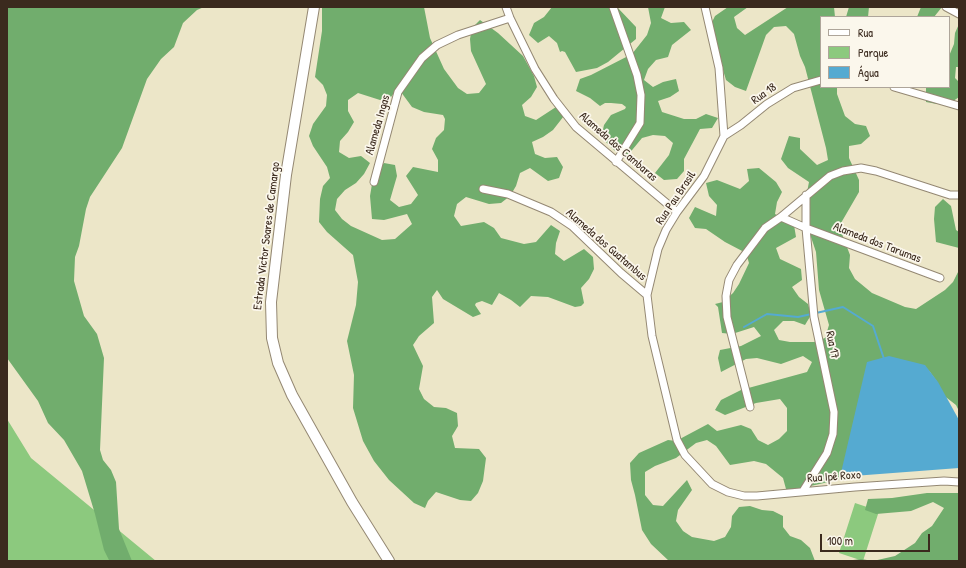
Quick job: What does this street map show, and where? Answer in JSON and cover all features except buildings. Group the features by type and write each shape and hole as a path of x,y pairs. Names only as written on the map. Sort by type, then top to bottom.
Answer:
{"main road":[{"name":"Estrada Victor Soares de Camargo","path":"314,7 286,175 271,302 271,332 278,362 292,395 352,502 389,561"}],"street":[{"name":"Alameda dos Cambaras","path":"506,7 535,69 554,99 576,127 677,212"},
{"path":"613,7 637,75 641,95 640,123 616,162"},
{"path":"946,7 959,14"},
{"path":"708,8 719,68 724,136"},
{"name":"Alameda Ingas","path":"374,182 398,92 422,58 437,45 458,35 510,18"},
{"name":"Rua 18","path":"724,136 741,125 767,104 793,88 820,80"},
{"path":"897,88 959,106"},
{"name":"Rua Pau Brasil","path":"712,484 691,463 677,440 652,336 647,295 658,249 677,212 704,176 724,136"},
{"path":"750,406 726,317 726,296 729,280 749,247 765,228 781,217 830,176 844,171 861,168 876,171 950,195 959,195"},
{"name":"Alameda dos Guatambus","path":"482,189 508,194 550,212 572,226 621,273 647,295"},
{"name":"Rua 17","path":"803,491 827,453 834,434 834,412 814,317 806,228 806,195"},
{"name":"Alameda dos Tarumas","path":"781,217 806,228 940,278"},
{"name":"Rua Ipê Roxo","path":"712,484 728,492 744,496 757,496 803,491 937,482 959,482"}],"green space":[{"path":"7,7 204,7 197,10 183,23 174,47 161,59 147,79 122,148 90,197 86,209 79,246 75,257 74,281 84,316 97,334 104,358 100,450 103,460 111,470 116,482 119,529 132,561 109,560 104,550 82,471 64,440 48,423 38,401 7,358"},
{"path":"322,7 424,7 430,38 444,69 458,88 467,94 479,93 486,84 471,51 470,39 472,28 480,20 498,33 523,56 534,76 537,87 531,97 522,105 525,116 536,120 556,107 567,112 553,130 532,142 535,154 545,158 557,157 563,167 559,178 548,181 530,168 520,173 516,186 510,196 501,203 489,204 466,197 457,204 454,216 461,226 484,222 494,228 501,238 524,244 536,242 551,225 560,231 556,243 555,254 564,261 584,249 593,257 594,269 589,279 581,288 584,303 581,306 575,307 548,297 531,296 520,307 499,293 492,305 482,301 476,303 475,305 481,314 473,317 443,299 437,290 432,297 434,323 419,336 413,345 423,366 419,389 424,399 434,407 446,408 457,413 458,426 452,436 455,448 479,449 486,458 483,481 478,493 471,501 460,500 436,492 428,501 425,508 414,503 389,480 374,461 363,441 353,408 354,375 347,341 356,305 358,282 353,255 327,232 319,222 320,199 323,186 330,178 327,167 313,146 309,136 313,124 326,106 327,95 323,85 315,77 322,31","holes":["398,88 412,107 424,112 443,115 445,119 444,130 436,138 432,149 438,160 438,172 413,167 406,176 418,195 411,204 399,207 390,200 397,176 395,165 384,163 377,171 372,184 370,196 372,219 384,220 407,214 412,224 395,239 382,240 351,226 342,219 335,210 337,199 345,190 356,183 364,174 370,163 361,156 349,158 339,152 340,141 354,122 348,111 348,100 358,93 380,100 391,97"]},
{"path":"552,7 617,7 636,27 636,39 608,62 597,68 576,72 565,52 560,52 557,43 549,36 538,43 529,35 534,23 544,17"},
{"path":"648,7 665,7 661,18 671,23 684,22 691,30 672,45 668,57 656,60 648,69 644,80 653,87 663,82 676,79 679,91 670,97 658,101 662,112 684,119 696,119 706,114 718,118 712,128 700,129 684,159 684,171 677,179 664,180 655,173 669,155 673,143 665,136 653,135 642,138 628,155 615,151 606,142 602,134 604,125 611,115 625,109 626,107 622,104 611,103 605,103 600,106 590,98 576,91 580,79 632,54 647,35 651,23"},
{"path":"728,7 748,7 734,17 737,28 745,35 788,7 834,7 835,16 820,16 820,88 837,88 837,94 845,116 855,124 866,126 870,136 861,144 849,146 849,158 859,180 859,192 841,223 842,234 850,255 849,268 855,279 872,293 905,307 916,309 945,290 953,282 959,270 959,411 956,405 937,393 937,382 926,369 842,479 797,489 786,489 783,478 766,464 754,461 730,465 716,446 707,440 696,443 676,458 655,466 645,472 645,495 653,505 663,506 687,480 692,490 678,510 676,521 683,531 692,537 714,541 725,537 731,527 732,516 739,507 750,506 762,510 773,511 783,516 783,527 790,536 801,540 810,548 815,561 669,561 651,544 642,530 631,480 630,463 639,453 668,440 676,441 708,424 717,431 741,425 751,429 758,440 768,445 779,439 787,431 787,408 780,399 756,403 725,415 715,410 721,400 741,390 807,372 812,362 803,356 781,364 757,358 746,359 721,372 718,358 720,350 741,346 761,336 754,327 732,334 722,333 718,307 715,304 723,302 733,293 749,263 746,253 725,242 706,229 695,228 689,218 695,207 716,216 717,205 709,196 706,183 717,180 740,189 749,181 747,169 759,168 776,182 782,192 777,202 775,214 794,225 796,237 776,248 780,259 801,269 802,280 792,287 799,297 808,304 811,315 805,325 794,321 783,321 774,330 779,340 790,342 814,342 825,338 829,325 819,290 816,252 805,219 804,208 809,182 788,168 781,159 789,136 800,138 800,149 817,165 828,160 805,67 800,56 794,34 786,26 774,27 766,35 746,91 735,87 726,80 710,26 715,16"},
{"path":"849,7 869,7 868,16 846,16"},
{"path":"921,7 942,7 935,16 917,16"},
{"path":"959,24 959,67 956,67 955,78 959,82 959,97 949,104 926,102 926,88 950,88 950,54 954,44 955,33"},
{"path":"943,199 951,206 956,230 959,232 959,248 936,242 934,219 935,207"},
{"path":"7,419 31,458 156,561 7,561"},
{"path":"927,493 959,493 959,561 873,561 895,556 915,543 922,533 932,526 944,508 933,502 911,511 876,514 865,510 868,499 892,498"},
{"path":"855,503 879,511 863,561 839,553"},
{"path":"861,559 873,561 845,561"}],"water":[{"path":"889,356 925,365 938,382 959,420 959,468 840,477 867,362"}],"waterway":[{"path":"744,327 767,314 798,317 843,307 873,326 884,359"}]}
